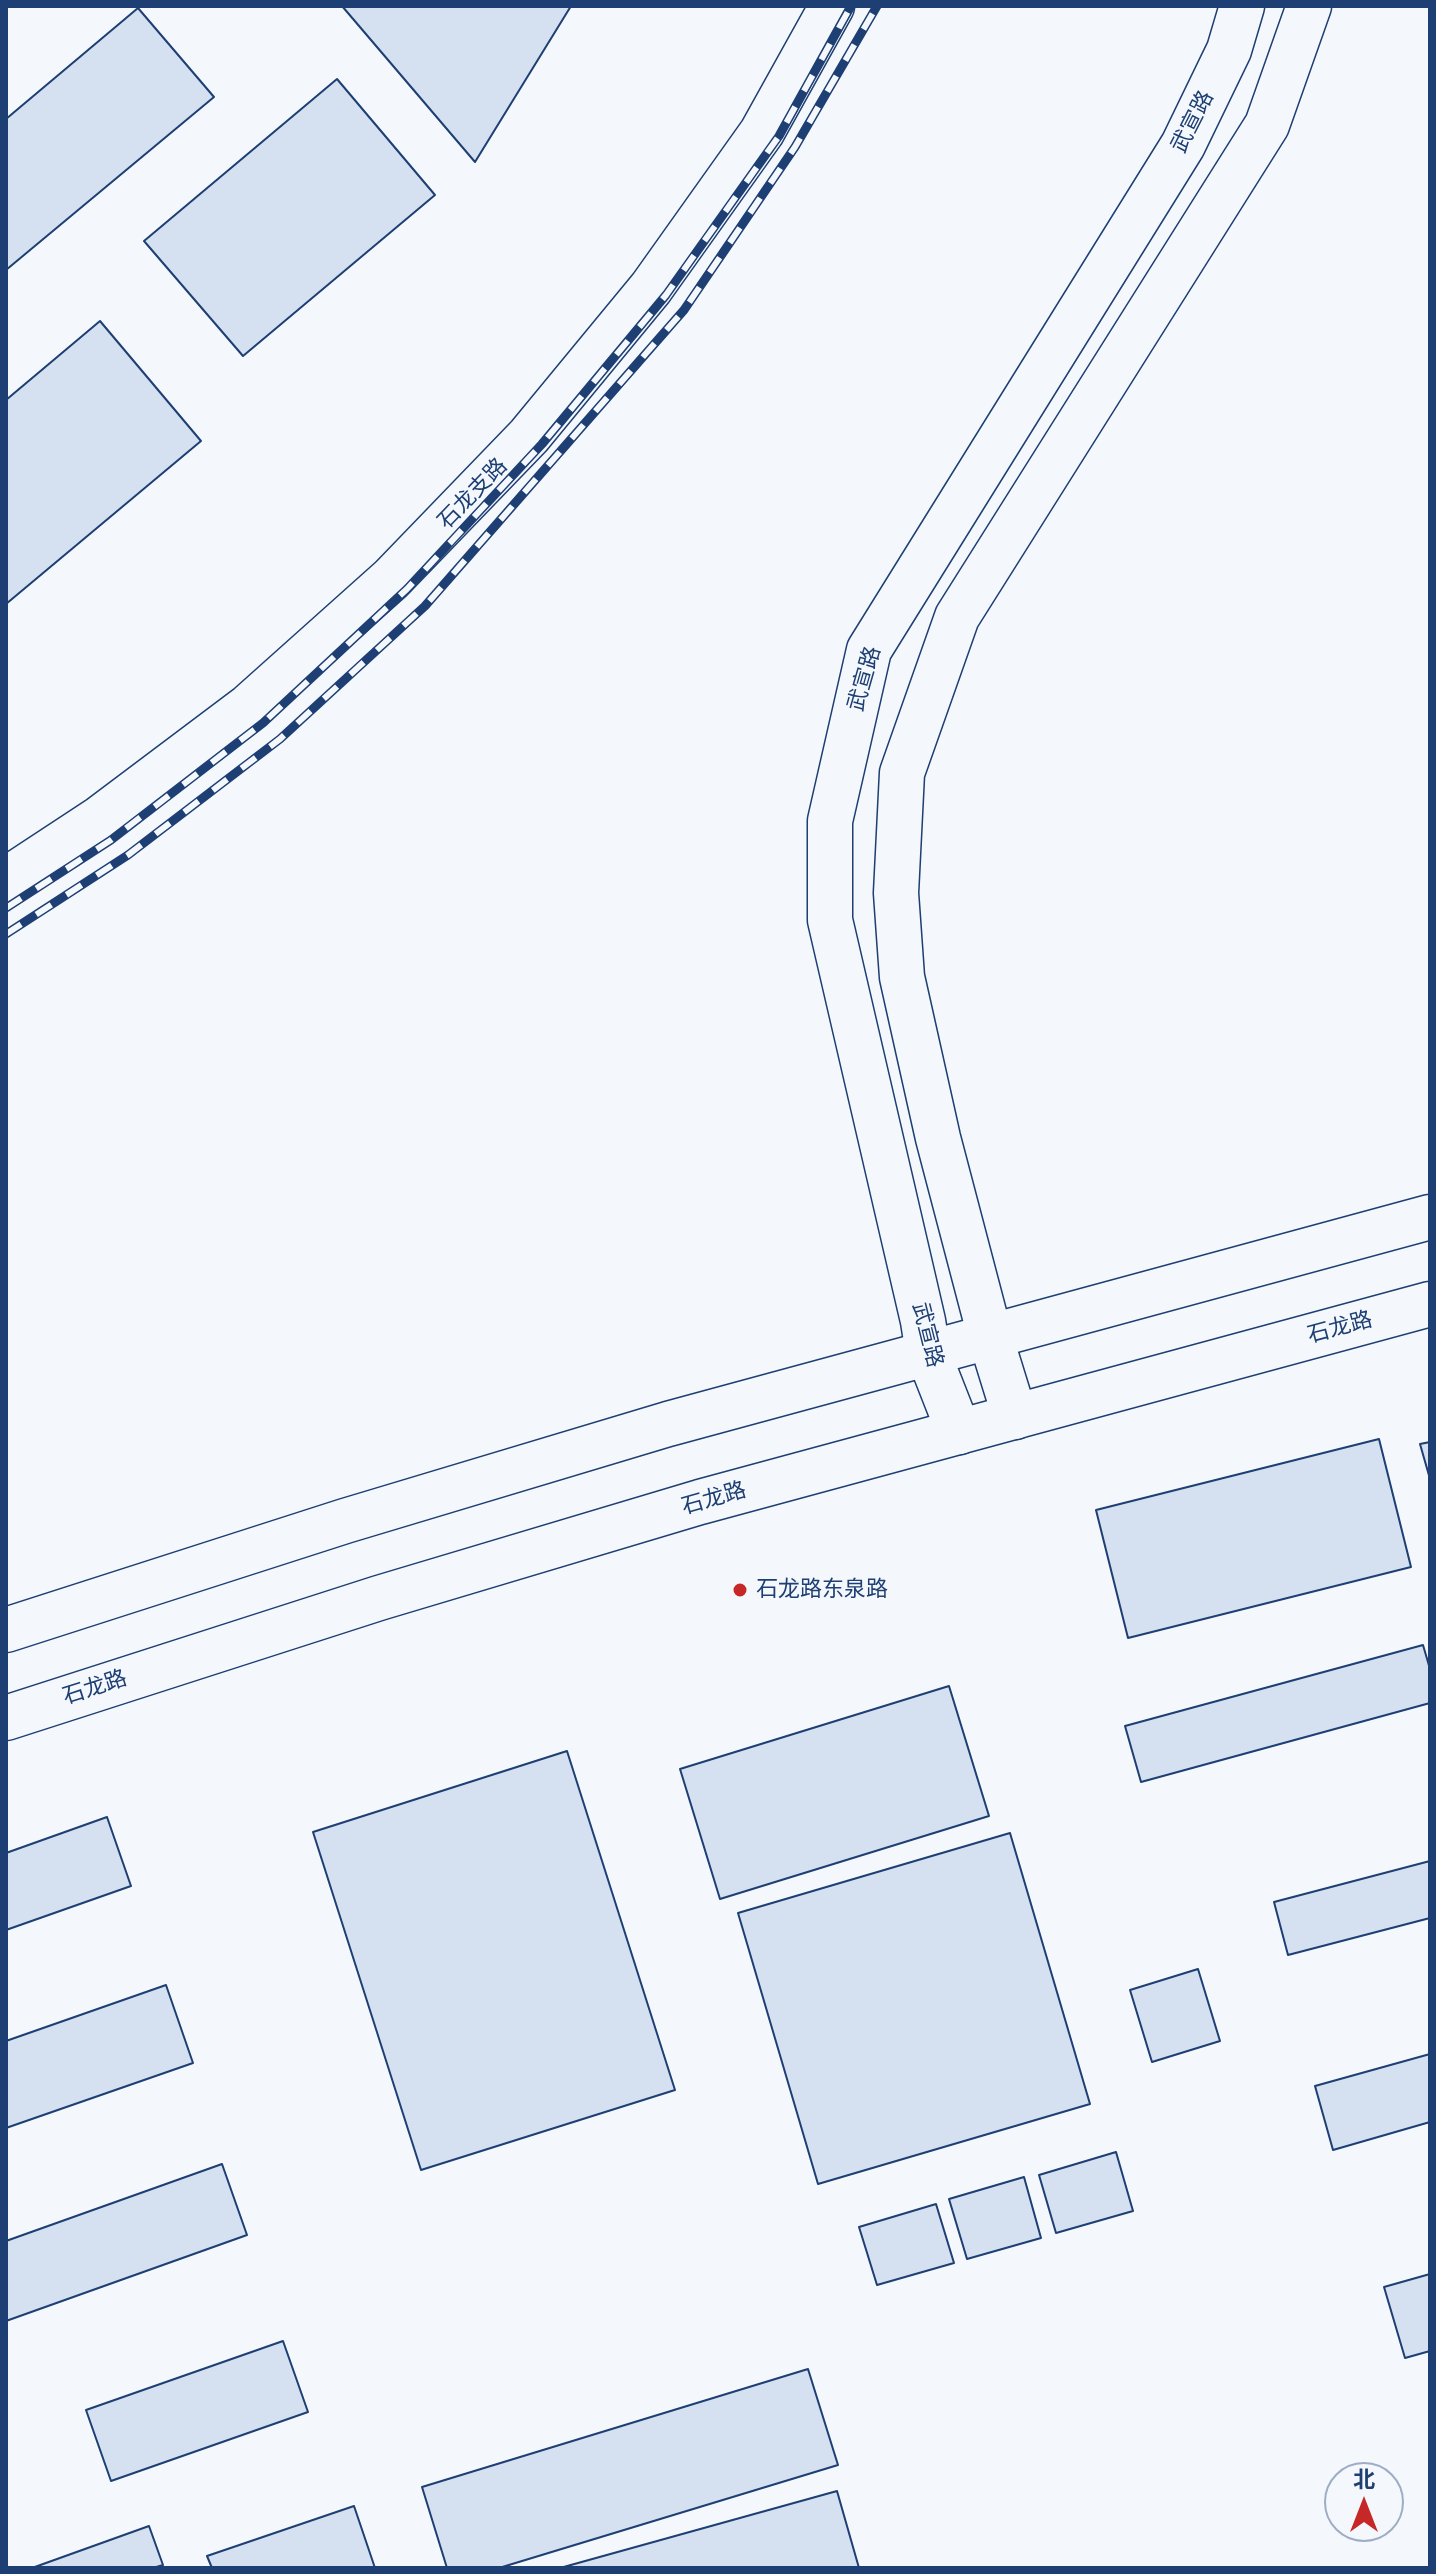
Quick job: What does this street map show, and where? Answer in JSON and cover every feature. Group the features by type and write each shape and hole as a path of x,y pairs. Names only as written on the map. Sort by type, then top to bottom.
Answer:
{"street":[{"name":"石龙支路","path":"6,880 100,818 249,706 391,579 529,436 651,288 753,145 832,6"},
{"name":"武宣路","path":"959,1432 928,1353 830,920 830,821 869,650 1183,145 1229,50 1242,6"},
{"path":"1015,1417 990,1336 938,1138 902,977 896,893 902,773 957,617 1267,125 1309,6"},
{"path":"6,1630 389,1508 668,1424 1430,1217"},
{"name":"石龙路","path":"6,1718 394,1593 700,1502 1430,1304"}],"building":[{"path":"342,6 571,6 475,162"},
{"path":"138,8 214,97 6,270 6,119"},
{"path":"337,79 435,195 243,356 144,241"},
{"path":"100,321 201,441 6,604 6,400"},
{"path":"1379,1439 1411,1567 1128,1638 1096,1510"},
{"path":"1430,1442 1430,1479 1420,1444"},
{"path":"1423,1645 1430,1669 1430,1703 1141,1782 1125,1726"},
{"path":"949,1686 989,1816 720,1899 680,1769"},
{"path":"567,1751 675,2090 421,2170 313,1832"},
{"path":"107,1817 131,1886 6,1930 6,1853"},
{"path":"1010,1833 1090,2104 818,2184 738,1913"},
{"path":"1430,1861 1430,1918 1288,1955 1274,1902"},
{"path":"1198,1969 1220,2041 1152,2062 1130,1990"},
{"path":"166,1985 193,2063 6,2128 6,2041"},
{"path":"1430,2054 1430,2122 1333,2150 1315,2086"},
{"path":"1116,2152 1133,2211 1056,2233 1039,2175"},
{"path":"222,2164 247,2235 6,2321 6,2241"},
{"path":"1024,2177 1041,2238 967,2259 949,2199"},
{"path":"936,2204 954,2263 877,2285 859,2227"},
{"path":"1430,2274 1430,2351 1405,2358 1384,2287"},
{"path":"283,2341 308,2412 111,2481 86,2410"},
{"path":"808,2369 838,2465 499,2568 447,2568 422,2487"},
{"path":"837,2491 859,2568 560,2568"},
{"path":"354,2506 375,2568 212,2568 207,2556"},
{"path":"149,2526 163,2565 153,2568 32,2568"}],"railway":[{"path":"6,908 111,840 263,723 407,589 542,444 666,295 779,136 851,6"},
{"path":"6,934 128,855 280,739 425,606 684,310 795,147 877,6"}],"place":[{"name":"石龙路东泉路","path":"740,1590"}]}
